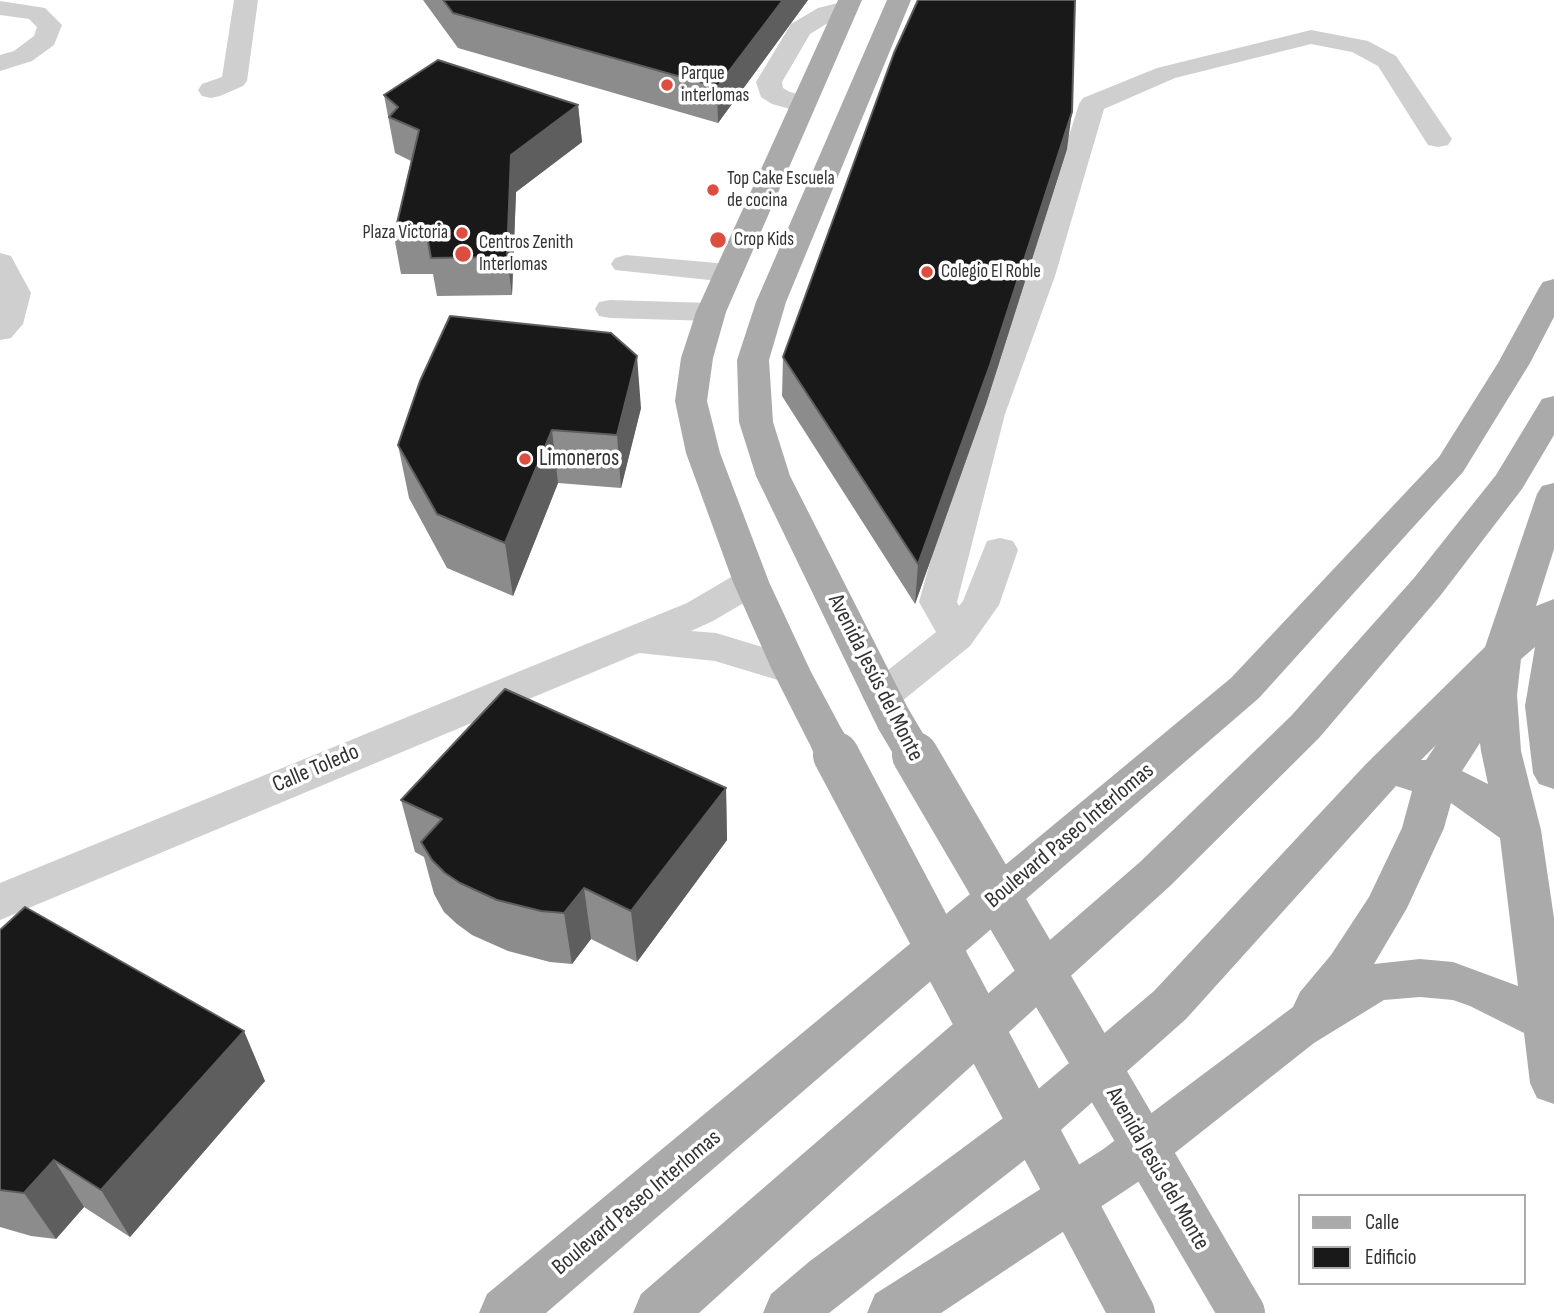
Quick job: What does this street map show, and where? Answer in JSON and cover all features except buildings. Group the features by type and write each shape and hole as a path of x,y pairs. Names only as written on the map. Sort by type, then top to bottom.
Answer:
{"main road":[{"name":"Avenida Jesús del Monte","path":"899,0 771,302 753,360 756,422 773,476 888,708 1242,1313"},
{"path":"848,4 711,312 697,358 691,401 703,453 751,582 791,670 1132,1313"},
{"path":"752,218 805,222"},
{"name":"Boulevard Paseo Interlomas","path":"506,1313 1245,688 1451,464 1514,363 1554,288"},
{"path":"660,1313 1155,874 1305,727 1427,587 1510,481 1554,406"},
{"path":"1554,495 1502,653 1497,695 1501,751 1520,830 1549,1024 1554,1083"},
{"path":"790,1313 828,1279 1027,1129 1170,1005 1381,775 1502,653 1554,612"},
{"path":"1554,646 1545,706 1554,773"},
{"path":"1297,1029 1347,970 1385,908 1423,828 1437,778 1461,738 1497,695"},
{"path":"1381,775 1437,778 1478,798 1520,830"},
{"path":"894,1313 1120,1166 1297,1029 1357,991 1381,981 1420,978 1453,981 1484,991 1549,1024"}],"street":[{"path":"211,90 234,81 246,0"},
{"path":"0,8 46,6 50,25 45,40 23,56 0,63"},
{"path":"957,636 938,602 988,414 1040,276 1092,104 1166,73 1311,37 1359,46 1387,61 1438,139"},
{"path":"0,262 16,293 7,324 0,331"},
{"path":"626,264 728,273"},
{"path":"610,309 711,312"},
{"path":"888,708 957,636 980,605 1000,550"},
{"name":"Calle Toledo","path":"0,902 700,612 751,582"},
{"name":"Calle Toledo","path":"632,638 716,647 791,670"}],"place":[{"name":"Parque interlomas","path":"667,85"},
{"name":"Top Cake Escuela de cocina","path":"713,190"},
{"name":"Plaza Victoria","path":"462,233"},
{"name":"Crop Kids","path":"718,240"},
{"name":"Centros Zenith Interlomas","path":"463,254"},
{"name":"Colegio El Roble","path":"927,272"},
{"name":"Limoneros","path":"525,459"}]}
